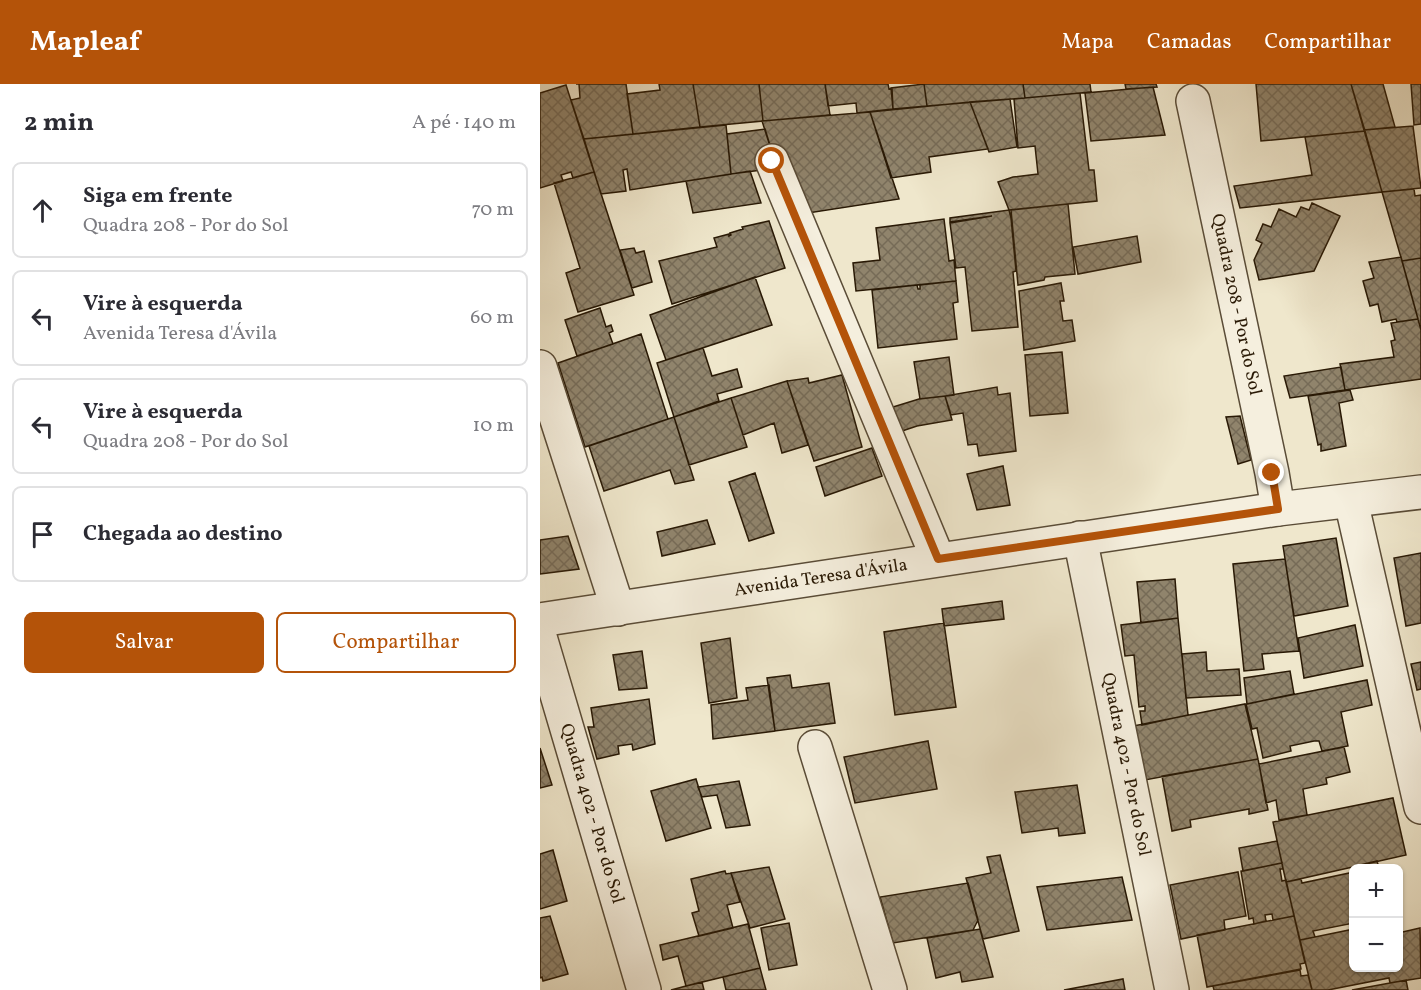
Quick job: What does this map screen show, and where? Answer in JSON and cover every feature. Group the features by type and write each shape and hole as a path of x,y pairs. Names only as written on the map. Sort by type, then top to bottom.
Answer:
{"street":[{"name":"Quadra 208 - Por do Sol","path":"1193,101 1278,509"},
{"path":"772,161 938,559"},
{"path":"540,367 618,609"},
{"name":"Avenida Teresa d'Ávila","path":"540,620 1278,509 1421,492"},
{"path":"1350,501 1421,807"},
{"name":"Quadra 402 - Por do Sol","path":"1080,538 1172,990"},
{"name":"Quadra 402 - Por do Sol","path":"540,637 644,990"},
{"path":"814,747 890,990"}],"building":[{"path":"579,84 626,84 633,134 584,139 571,100 580,98"},
{"path":"659,84 693,84 700,127 633,134 627,94 660,90"},
{"path":"693,84 759,84 763,121 700,127"},
{"path":"759,84 825,84 830,115 763,121"},
{"path":"825,84 888,84 889,89 892,88 893,109 857,113 856,103 828,106"},
{"path":"924,84 927,106 893,109 891,88"},
{"path":"924,84 1023,84 1025,98 927,106"},
{"path":"1023,84 1090,84 1091,92 1025,98"},
{"path":"1125,84 1156,84 1157,87 1126,89"},
{"path":"1256,84 1351,84 1365,131 1261,141"},
{"path":"1351,84 1383,84 1395,127 1364,130"},
{"path":"1411,84 1421,84 1421,124 1414,125"},
{"path":"566,85 594,172 573,178 571,172 561,175 563,181 540,188 540,93"},
{"path":"1153,87 1165,135 1091,141 1085,93"},
{"path":"1080,93 1089,170 1094,170 1097,201 1009,210 998,182 1013,177 1038,174 1035,146 1018,148 1014,99"},
{"path":"1010,99 1017,147 989,152 970,102"},
{"path":"970,102 988,149 929,157 931,172 891,178 870,112"},
{"path":"870,112 899,199 808,213 777,168 762,121"},
{"path":"726,125 731,174 630,190 627,169 623,170 626,191 601,194 584,139"},
{"path":"1413,126 1421,188 1382,192 1364,130"},
{"path":"765,129 777,168 731,174 727,134"},
{"path":"1365,131 1382,192 1240,208 1234,186 1312,175 1305,137"},
{"path":"750,171 761,203 693,213 686,181"},
{"path":"594,172 634,295 578,312 566,273 580,268 554,183"},
{"path":"1414,189 1415,196 1421,195 1421,258 1402,261 1382,192"},
{"path":"1312,203 1340,216 1314,271 1259,280 1254,260 1262,243 1256,240 1263,224 1271,227 1279,209 1296,217 1301,207 1309,210"},
{"path":"1068,204 1075,274 1045,277 1044,280 1018,285 1011,210"},
{"path":"1009,210 1016,271 1013,272 1018,327 972,331 965,267 956,268 950,223 992,216 950,222 950,218"},
{"path":"944,219 949,261 954,260 956,281 856,291 853,263 880,260 876,228"},
{"path":"769,221 785,268 672,304 659,261 717,247 714,238 729,234 729,236 730,233 743,229 742,227"},
{"path":"1137,236 1141,262 1078,274 1073,247"},
{"path":"634,248 636,253 644,251 652,282 632,288 620,250"},
{"path":"1401,257 1418,319 1397,322 1396,319 1382,322 1378,304 1370,306 1363,281 1374,278 1369,262"},
{"path":"1421,258 1421,330 1402,261"},
{"path":"755,277 772,325 666,360 650,315"},
{"path":"956,281 958,302 953,303 957,339 878,348 872,290 917,285 920,289 920,285"},
{"path":"1061,283 1064,301 1060,301 1063,321 1072,320 1075,341 1024,350 1019,291"},
{"path":"600,308 606,327 611,325 613,331 609,333 613,344 577,356 565,320"},
{"path":"1418,319 1421,330 1421,379 1345,390 1340,364 1394,357 1391,341 1395,340 1391,323"},
{"path":"641,334 668,419 585,447 558,363"},
{"path":"703,348 712,376 737,369 742,387 717,394 719,401 674,417 657,363"},
{"path":"1062,352 1068,413 1030,416 1025,355"},
{"path":"949,357 954,395 920,399 914,362"},
{"path":"1341,367 1345,390 1290,398 1284,376"},
{"path":"842,375 862,447 814,461 787,381 808,378 809,383"},
{"path":"787,381 808,445 782,453 774,423 743,435 731,398"},
{"path":"997,387 998,395 1010,393 1016,451 979,456 977,444 968,445 963,413 951,415 945,396"},
{"path":"1350,390 1353,400 1339,403 1346,446 1321,451 1308,396"},
{"path":"945,396 952,420 902,431 893,407 919,399"},
{"path":"731,398 747,447 689,465 674,417"},
{"path":"1240,416 1251,460 1238,464 1226,417"},
{"path":"674,417 694,480 675,484 670,470 604,491 589,446"},
{"path":"872,448 882,476 825,496 816,467"},
{"path":"1003,466 1010,505 977,510 967,474"},
{"path":"755,473 774,533 749,541 729,482"},
{"path":"707,520 715,544 662,556 657,532"},
{"path":"568,536 579,569 540,574 540,540"},
{"path":"1336,538 1348,606 1294,616 1283,546"},
{"path":"1421,553 1421,623 1406,626 1394,558"},
{"path":"1285,559 1299,651 1262,654 1264,669 1244,671 1233,564"},
{"path":"1175,579 1178,618 1141,623 1137,582"},
{"path":"1002,601 1004,619 944,626 942,609"},
{"path":"1178,618 1188,715 1142,725 1140,711 1145,711 1145,706 1139,707 1134,655 1125,656 1121,625"},
{"path":"944,623 956,707 895,715 884,632"},
{"path":"1355,625 1363,666 1304,678 1298,638"},
{"path":"730,638 737,698 709,703 701,643"},
{"path":"642,651 647,688 619,690 613,655"},
{"path":"1206,652 1207,671 1239,669 1241,695 1186,698 1182,654"},
{"path":"1421,662 1421,689 1417,690 1411,664"},
{"path":"1290,671 1294,694 1247,704 1244,678"},
{"path":"790,675 792,688 829,683 835,723 775,731 767,678"},
{"path":"1367,680 1372,705 1341,712 1348,746 1322,751 1319,741 1314,741 1290,746 1291,751 1263,758 1257,728 1252,729 1246,704"},
{"path":"769,685 775,731 713,739 711,705 748,700 746,688"},
{"path":"649,699 655,744 633,750 632,744 618,746 619,754 597,759 588,727 594,727 591,708"},
{"path":"1245,704 1258,759 1145,780 1133,726"},
{"path":"928,741 937,789 855,803 844,757"},
{"path":"1344,747 1350,772 1326,778 1327,784 1303,789 1307,815 1279,820 1276,800 1266,803 1259,764"},
{"path":"540,748 552,785 540,788"},
{"path":"1258,759 1268,810 1249,814 1249,809 1190,820 1191,827 1172,831 1162,776"},
{"path":"696,779 711,828 666,841 651,791"},
{"path":"739,781 750,825 726,828 717,795 702,797 698,787"},
{"path":"1077,785 1085,833 1059,836 1058,828 1022,833 1015,792"},
{"path":"1393,798 1406,855 1366,864 1349,864 1349,868 1286,882 1273,822"},
{"path":"1277,841 1282,863 1243,871 1239,848"},
{"path":"553,850 567,901 540,909 540,854"},
{"path":"1000,855 1019,931 983,939 966,878 991,873 987,857"},
{"path":"1282,863 1283,869 1280,869 1282,881 1286,880 1294,916 1273,920 1272,914 1265,915 1266,921 1254,924 1253,918 1249,919 1241,871"},
{"path":"769,867 785,919 750,928 731,873"},
{"path":"725,871 726,874 731,873 740,902 727,905 733,928 699,936 692,913 699,911 691,879"},
{"path":"1238,872 1246,916 1224,920 1225,930 1181,939 1170,885"},
{"path":"1349,873 1349,924 1313,931 1315,937 1300,940 1286,882 1301,879 1302,883"},
{"path":"1122,877 1132,920 1047,930 1037,887"},
{"path":"968,883 978,920 973,930 893,943 880,897"},
{"path":"550,916 568,974 543,981 542,977 540,978 540,918"},
{"path":"1294,916 1305,963 1300,964 1301,969 1207,987 1197,935"},
{"path":"789,923 797,965 769,970 761,928"},
{"path":"748,924 760,968 686,986 678,956 663,960 660,945"},
{"path":"1420,928 1421,978 1390,983 1389,978 1328,990 1312,990 1300,940 1349,930 1349,972 1403,972 1403,932"},
{"path":"980,929 993,977 962,982 960,972 936,978 927,938"},
{"path":"760,968 766,990 726,990 723,977"},
{"path":"1300,970 1301,976 1308,975 1312,990 1214,990 1213,986"},
{"path":"1123,979 1125,990 1064,990"},
{"path":"1406,980 1408,990 1352,990 1390,983"},
{"path":"702,982 704,990 671,990 686,986"}],"route":[{"path":"772,161 938,559 1278,509 1272,473"}]}
